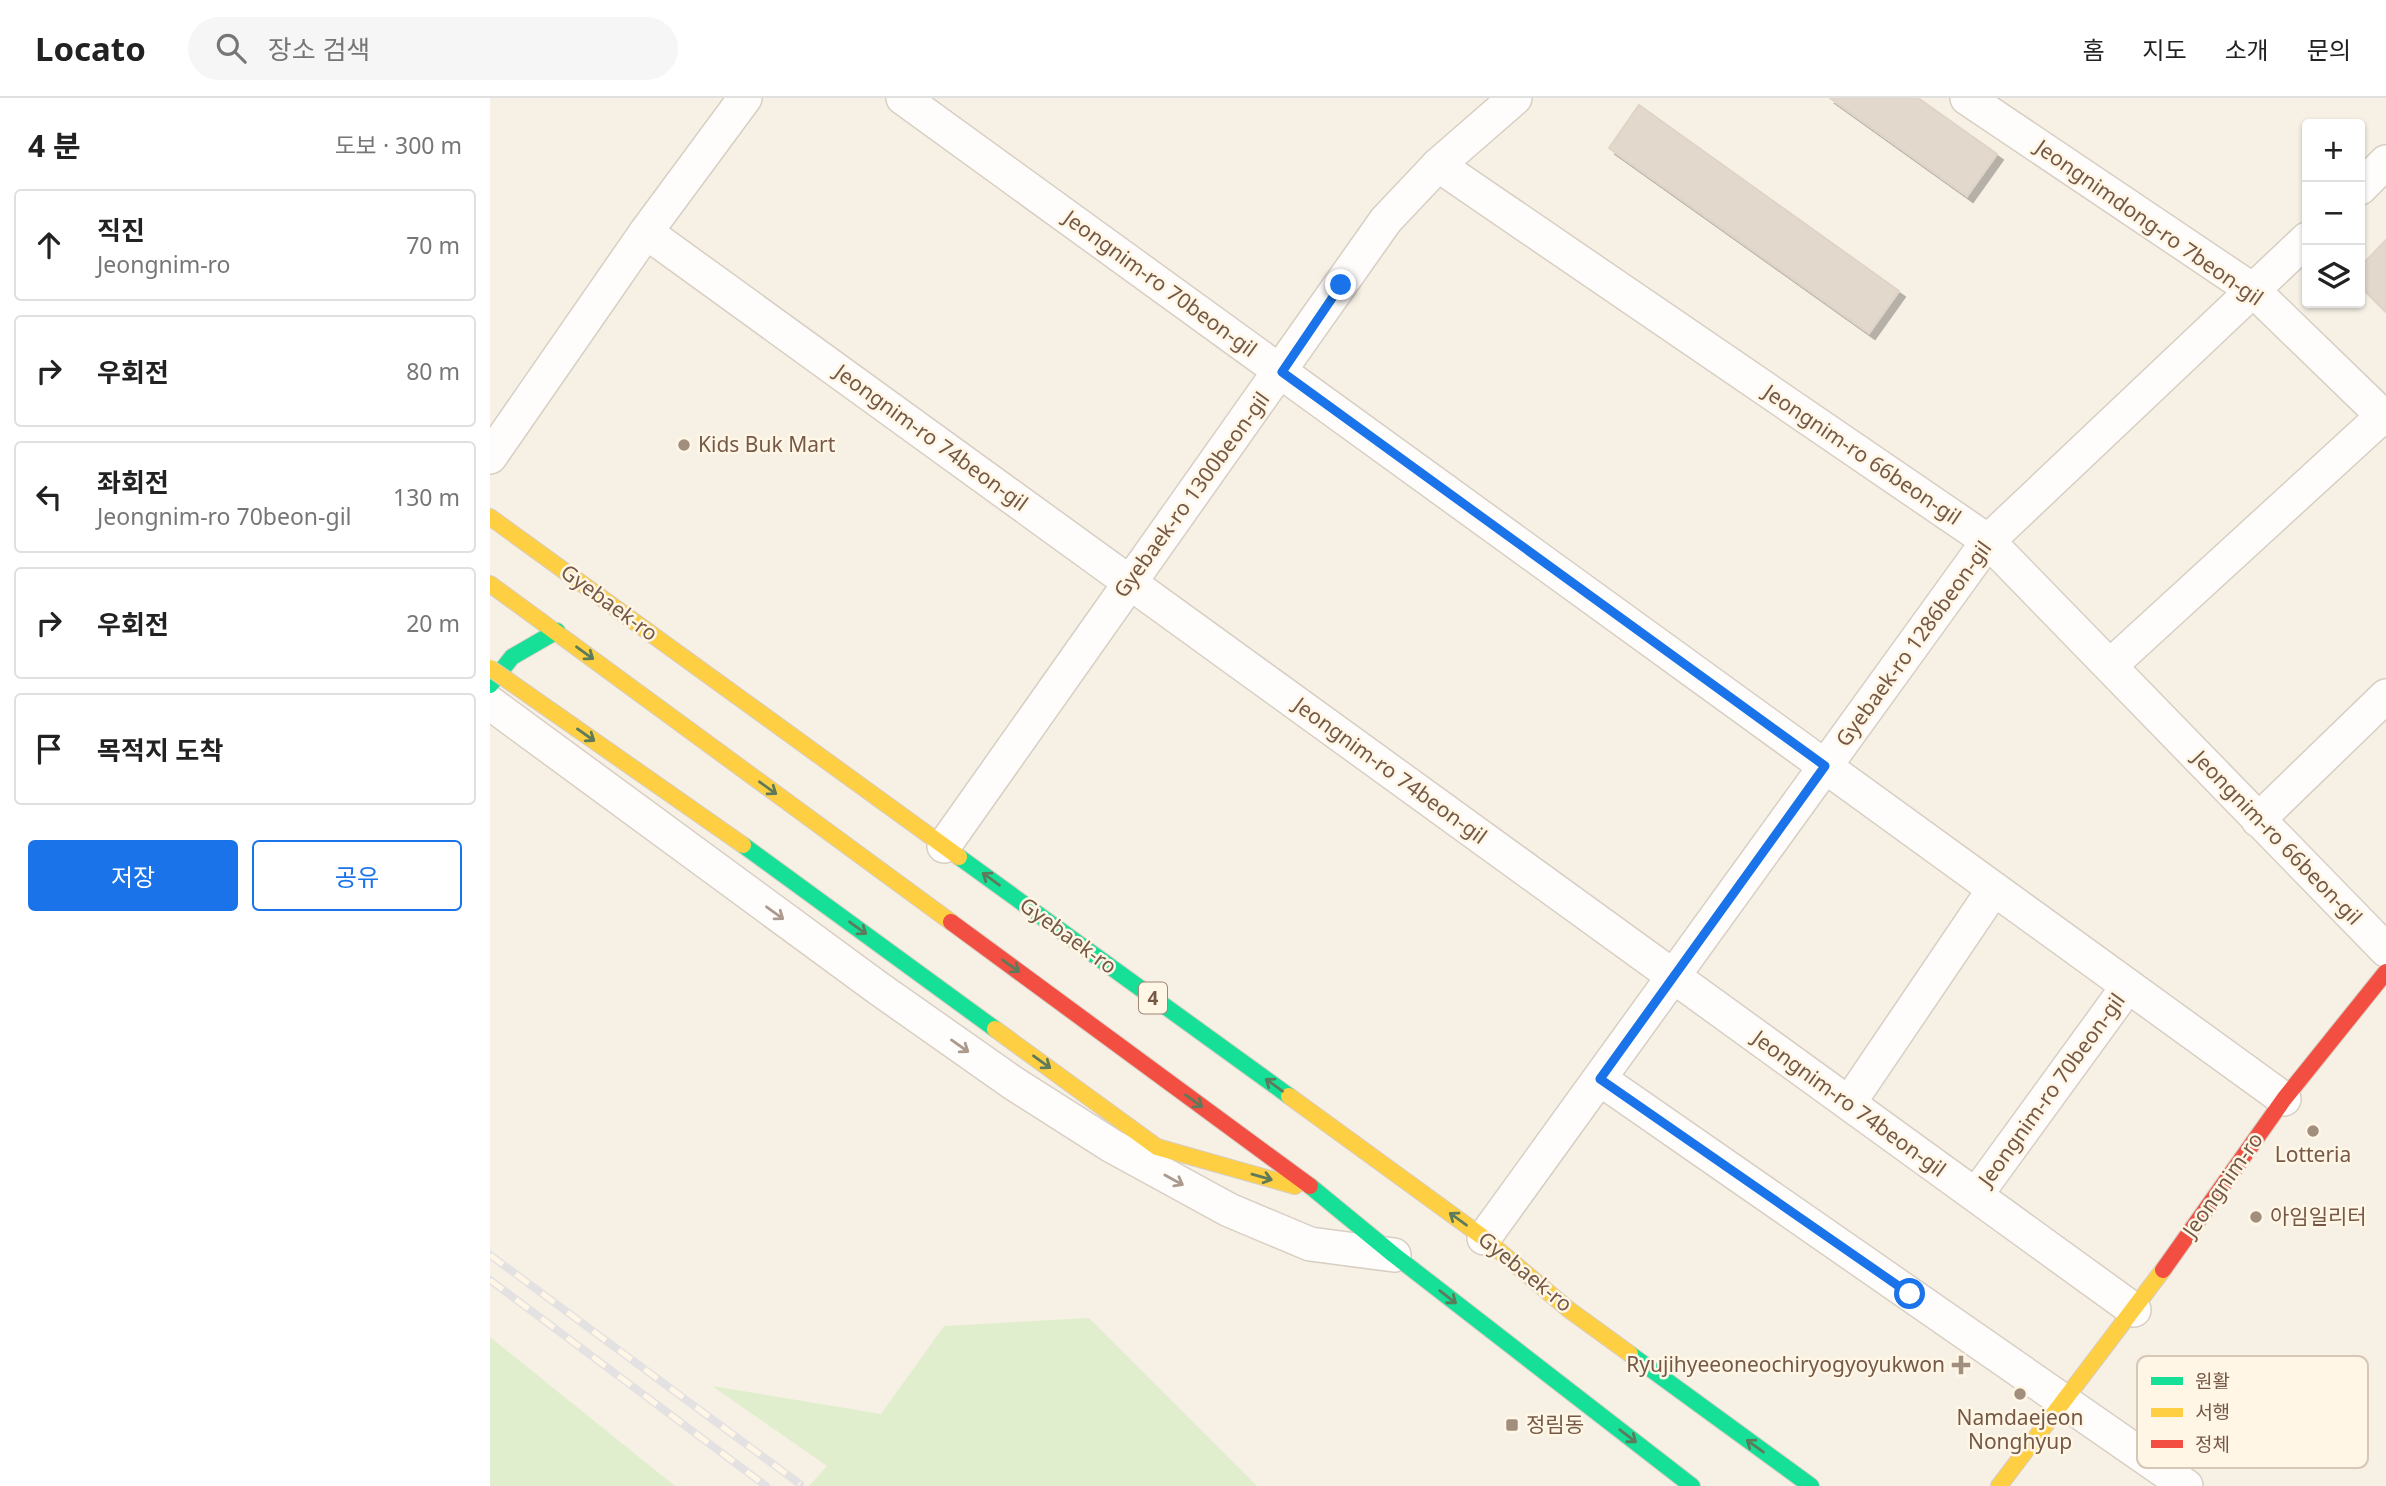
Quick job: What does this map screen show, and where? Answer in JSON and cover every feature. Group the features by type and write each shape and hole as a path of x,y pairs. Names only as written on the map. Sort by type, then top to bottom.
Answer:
{"main road":[{"name":"Gyebaek-ro","path":"490,517 1484,1238 1568,1309 1811,1486"},
{"path":"490,584 1320,1193 1394,1255 1692,1486"},
{"path":"490,685 512,657 557,631"},
{"path":"490,668 743,845 1157,1147 1320,1193"},
{"name":"Jeongnim-ro","path":"1998,1486 2134,1310 2284,1098 2386,972"}],"street":[{"path":"490,457 646,232 745,98"},
{"name":"Jeongnim-ro 70beon-gil","path":"904,98 2284,1098"},
{"name":"Gyebaek-ro 1300beon-gil","path":"944,846 1129,582 1282,372 1386,220 1438,165 1515,98"},
{"name":"Jeongnimdong-ro 7beon-gil","path":"1969,99 2254,291 2384,414 2111,665"},
{"path":"2365,183 2386,162"},
{"name":"Jeongnim-ro 66beon-gil","path":"1438,165 1987,541 2111,665 2386,950"},
{"name":"Jeongnim-ro 74beon-gil","path":"646,232 2134,1310"},
{"name":"Gyebaek-ro 1286beon-gil","path":"1484,1238 1987,541 2302,244"},
{"path":"2258,820 2386,696"},
{"path":"490,703 720,873 1013,1083 1112,1146 1229,1210 1310,1244 1394,1255"},
{"path":"1849,1103 1994,889"},
{"name":"Jeongnim-ro 70beon-gil","path":"1976,1195 2128,986"},
{"path":"1600,1079 2137,1451"},
{"path":"2161,1468 2186,1486"}],"green space":[{"path":"1089,1318 1257,1486 809,1486 827,1466 712,1386 881,1414 944,1326"},
{"path":"490,1337 675,1486 490,1486"}],"building":[{"path":"1830,98 1918,98 1997,154 1967,196"},
{"path":"1639,105 1899,291 1869,333 1609,148"},
{"path":"2386,240 2386,312 2365,291 2365,262"}],"railway":[{"path":"490,1255 800,1484"},
{"path":"490,1280 766,1486"}],"traffic: fast":[{"path":"490,685 512,657 557,631"},
{"path":"743,845 995,1029"},
{"path":"959,857 1289,1096"},
{"path":"1310,1186 1394,1255 1692,1486"},
{"path":"1630,1354 1811,1486"}],"traffic: slow":[{"path":"490,517 959,857"},
{"path":"490,584 951,922"},
{"path":"490,668 743,845"},
{"path":"995,1029 1157,1147 1295,1186"},
{"path":"1289,1096 1484,1238 1568,1309 1630,1354"},
{"path":"1999,1486 2163,1270"}],"traffic: jam":[{"path":"951,922 1310,1186"},
{"path":"2163,1270 2284,1099 2386,972"}],"place":[{"name":"Kids Buk Mart","path":"684,445"},
{"name":"Lotteria","path":"2313,1131"},
{"name":"아임일리터","path":"2256,1217"},
{"name":"Ryujihyeeoneochiryogyoyukwon","path":"1961,1365"},
{"name":"Namdaejeon Nonghyup","path":"2020,1394"},
{"name":"정림동","path":"1512,1425"}],"route":[{"path":"1341,285 1282,372 1825,766 1600,1079 1910,1294"}]}
